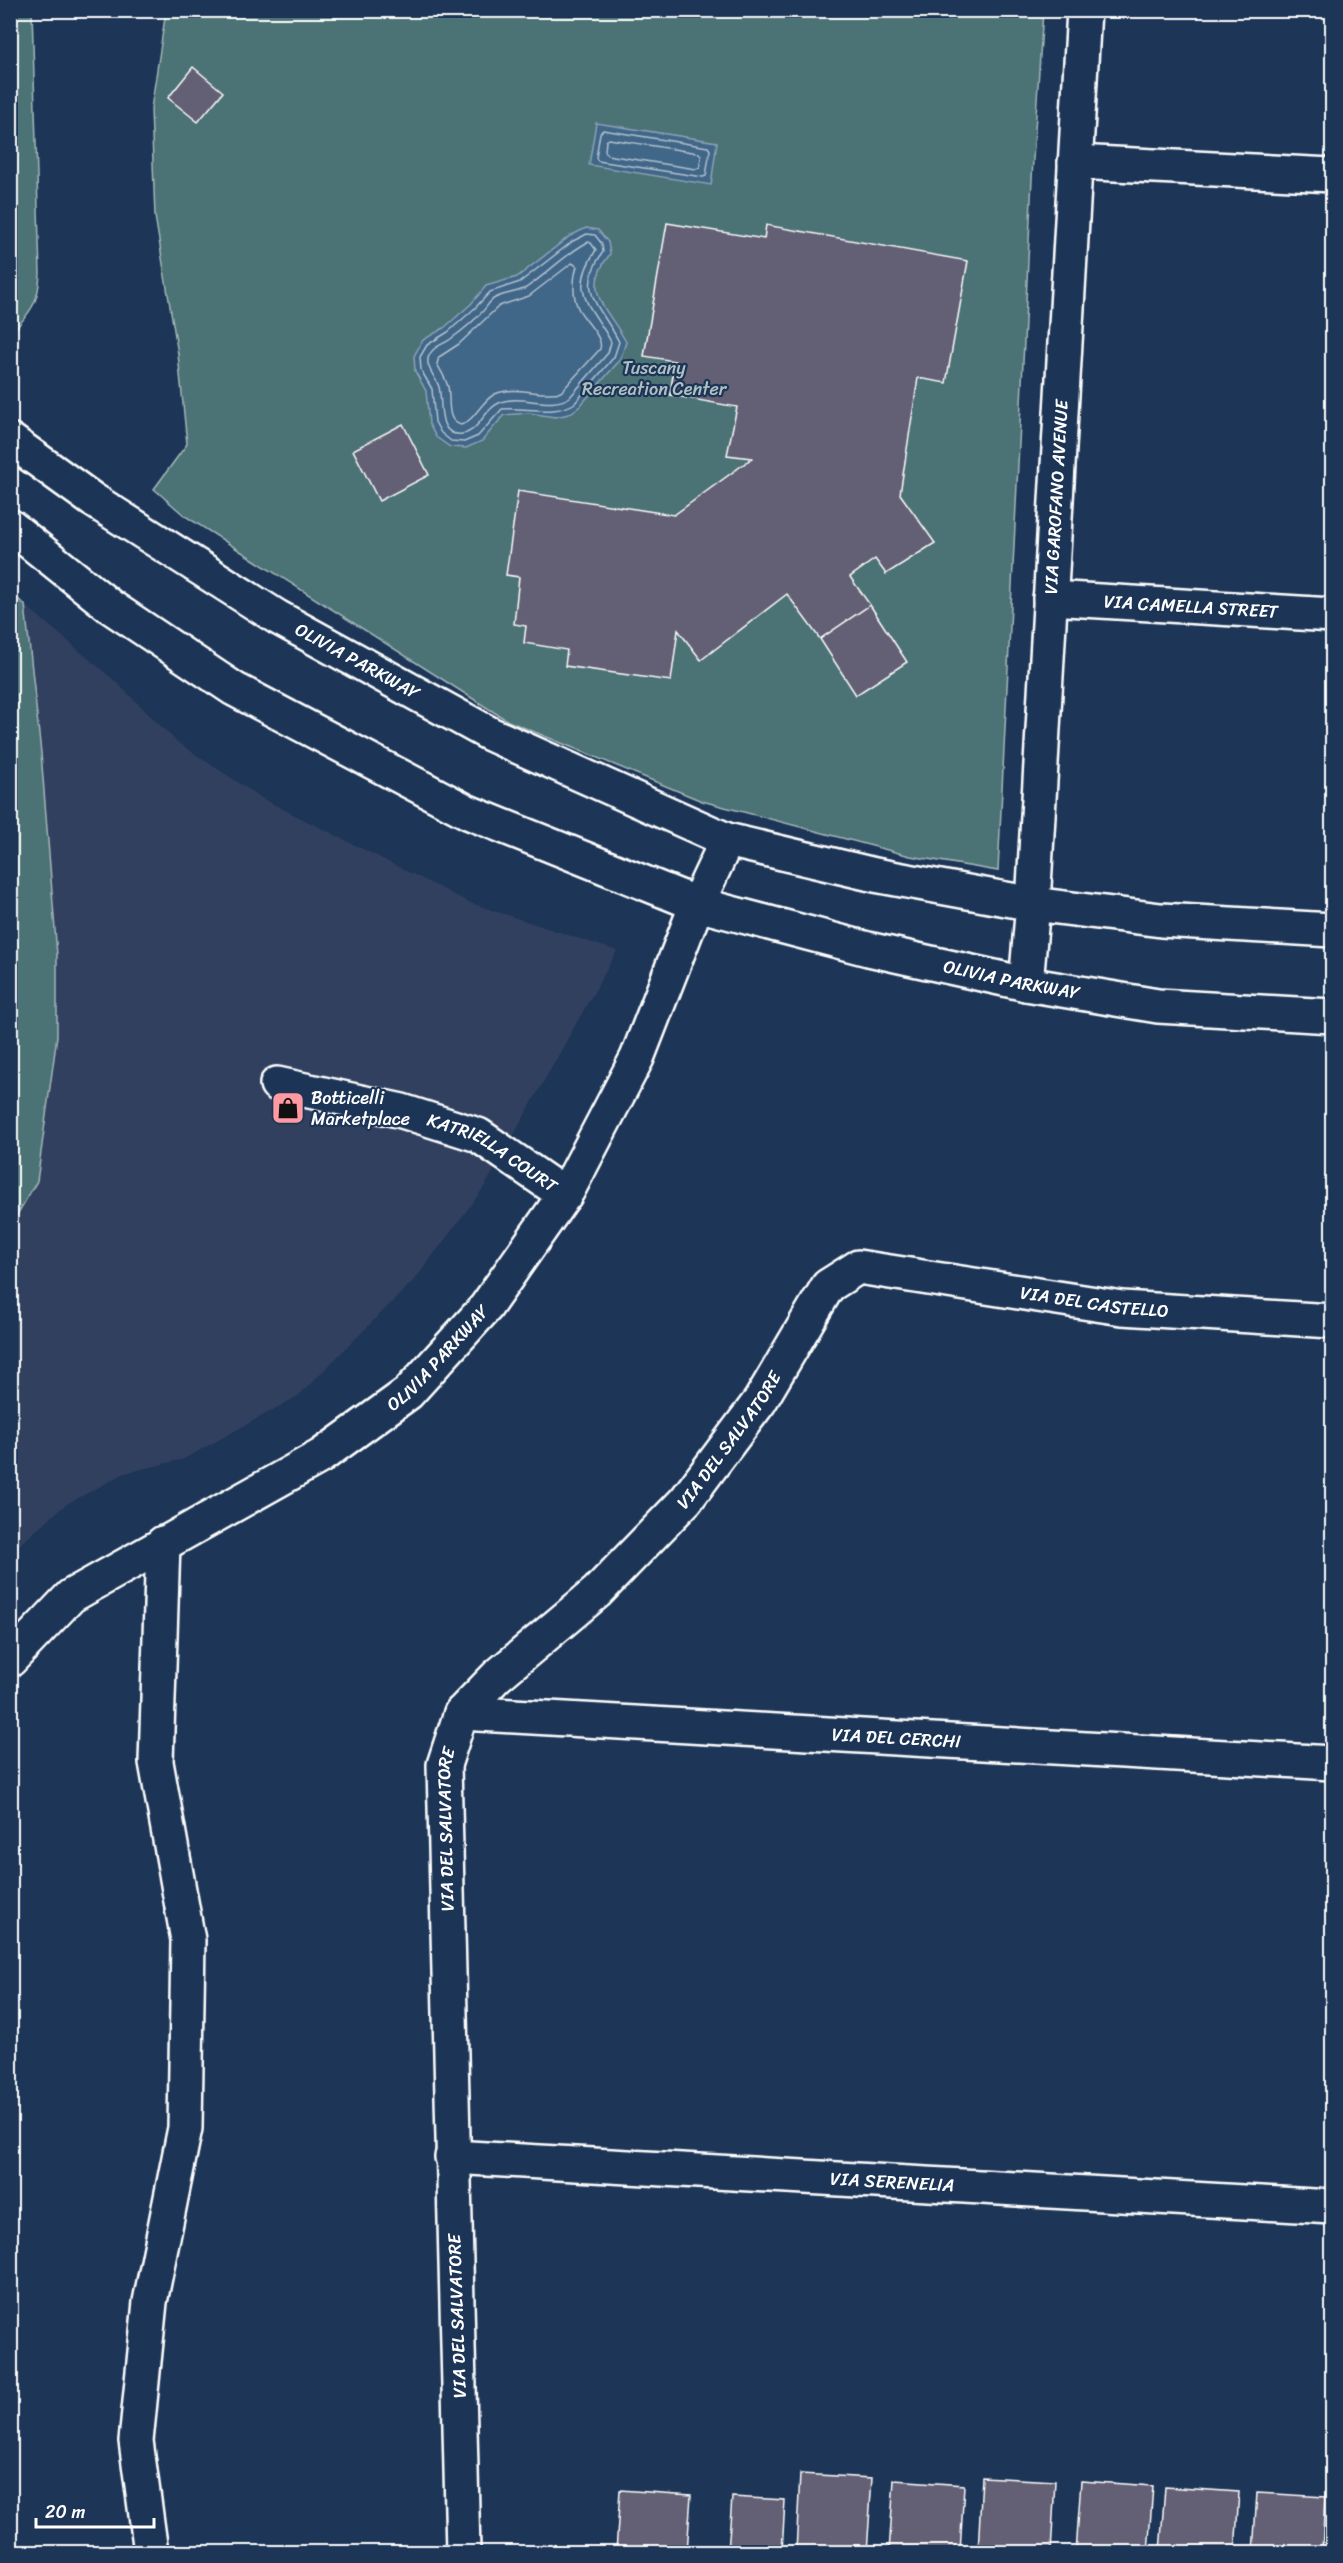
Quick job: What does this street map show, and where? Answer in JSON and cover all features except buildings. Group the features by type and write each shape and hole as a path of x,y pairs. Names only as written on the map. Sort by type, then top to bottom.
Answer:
{"street":[{"name":"VIA GAROFANO AVENUE","path":"1026,984 1033,904 1084,10"},
{"path":"1075,162 1332,175"},
{"name":"OLIVIA PARKWAY","path":"10,440 93,500 277,617 490,734 727,840 875,875 1033,904 1161,920 1332,930"},
{"name":"OLIVIA PARKWAY","path":"10,526 111,607 234,689 468,812 697,904 868,949 1026,984 1158,1006 1332,1016"},
{"name":"VIA CAMELLA STREET","path":"1050,598 1332,615"},
{"name":"OLIVIA PARKWAY","path":"10,1660 72,1596 321,1456 408,1393 486,1307 565,1195 637,1058 697,904 727,840"},
{"name":"KATRIELLA COURT","path":"277,1084 402,1111 478,1135 565,1195"},
{"name":"VIA DEL CASTELLO","path":"858,1267 1122,1308 1332,1321"},
{"name":"VIA DEL SALVATORE","path":"463,2553 444,1765 461,1713 497,1676 597,1592 687,1500 760,1401 828,1286 858,1267"},
{"path":"152,2553 136,2441 150,2302 185,2128 188,1940 156,1762 163,1543"},
{"name":"VIA DEL CERCHI","path":"461,1713 1332,1763"},
{"name":"VIA SERENELIA","path":"452,2157 1332,2207"}],"path":[{"path":"10,908 16,977 16,1014 10,1041"}],"shaded area":[{"name":"Botticelli Marketplace","path":"25,605 116,682 177,742 263,799 470,903 617,951 485,1186 416,1278 298,1396 184,1459 125,1473 65,1505 11,1552 10,1225 37,1181 57,1036 57,955 41,753"}],"green space":[{"path":"11,10 32,11 40,274 35,301 11,335"},
{"name":"Tuscany Recreation Center","path":"166,11 1043,11 1033,159 998,871 910,856 702,801 508,721 185,516 154,489 187,444 178,354 155,216 151,109"},
{"path":"11,593 25,605 41,753 57,955 57,1036 37,1181 11,1225"}],"water":[{"path":"596,123 717,142 711,185 589,165"},
{"path":"586,228 598,230 608,242 610,254 601,267 597,279 597,290 605,309 626,342 620,360 579,407 569,414 555,417 529,413 504,415 482,441 466,448 450,447 436,437 429,424 426,391 415,371 414,356 423,340 444,328 471,304 486,286 517,277 570,236"}],"place":[{"name":"Botticelli Marketplace","path":"288,1108"}]}
